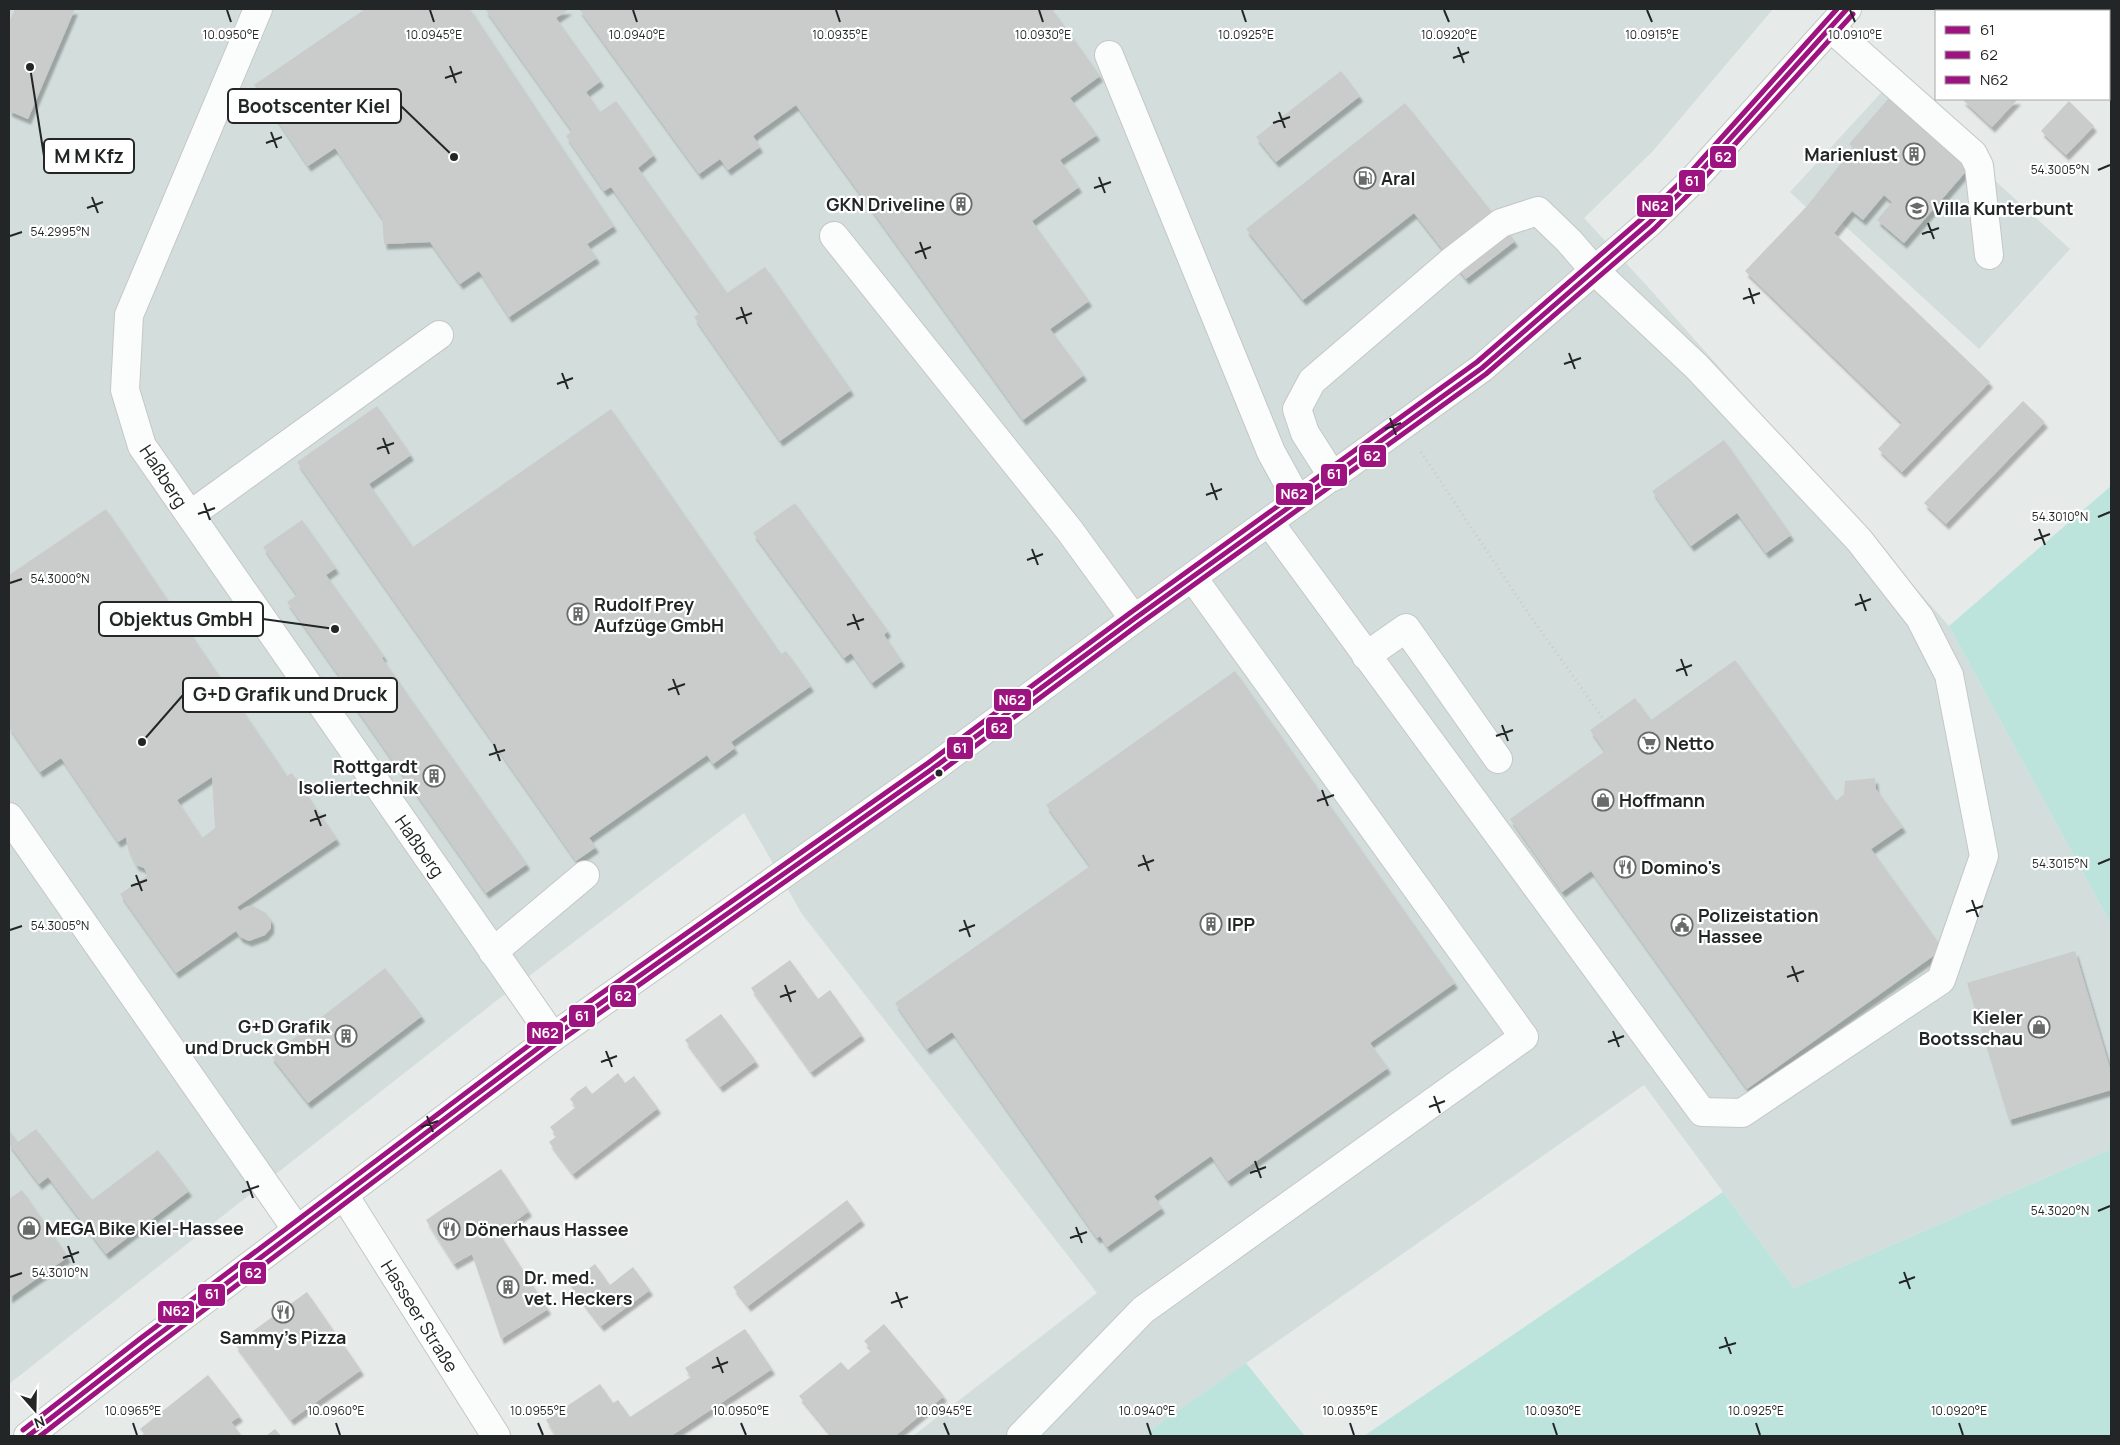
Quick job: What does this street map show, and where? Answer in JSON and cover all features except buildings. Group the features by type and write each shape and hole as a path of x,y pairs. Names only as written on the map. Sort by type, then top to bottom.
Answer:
{"street":[{"name":"Haßberg","path":"258,9 128,315 125,390 142,446 553,1037"},
{"path":"28,1436 553,1037 932,769 1134,619 1334,477 1402,424 1482,368 1649,223 1692,181 1839,18 1973,154 1979,166 1988,255"},
{"path":"1109,55 1271,452 1298,501"},
{"path":"1269,522 1702,1112 1742,1113 1941,980 1984,856 1949,675 1920,618 1859,540 1697,366 1594,270 1570,241 1538,210 1501,223 1452,261 1312,381 1297,408 1305,433 1334,477"},
{"path":"834,236 1070,531 1134,619"},
{"path":"190,515 439,335"},
{"path":"1021,1436 1143,1310 1524,1037 1192,578"},
{"path":"1366,656 1406,628 1498,759"},
{"path":"9,817 297,1230"},
{"path":"493,952 585,875"},
{"name":"Hasseer Straße","path":"344,1195 496,1436"}],"path":[{"path":"1402,424 1526,610 1604,720"}],"shaded area":[{"path":"9,9 1773,9 1652,152 1584,218 1648,287 1949,626 2111,924 2111,1149 1794,1288 1644,1085 1142,1436 913,1436 1097,1293 802,914 744,813 496,1001 9,1384"},
{"name":"Villa Kunterbunt","path":"1889,84 2070,249 1979,349 1843,224 1834,233 1790,192"}],"green space":[{"path":"2111,486 2111,924 1949,626"},
{"path":"2111,1149 2111,1436 1364,1436 1723,1192 1794,1288"},
{"path":"1246,1363 1305,1436 1142,1436"}],"transit line":[{"name":"N62","path":"23,1430 141,1338 548,1031 928,763 1130,613 1477,362 1644,217 1687,176 1837,9"},
{"name":"61","path":"28,1436 146,1344 553,1037 932,769 1134,619 1482,368 1649,223 1692,181 1847,9"},
{"name":"62","path":"40,1436 557,1043 936,775 1138,625 1486,374 1654,229 1697,186 1853,14"}],"place":[{"name":"M M Kfz","path":"30,67"},
{"name":"Marienlust","path":"1914,154"},
{"name":"Bootscenter Kiel","path":"454,157"},
{"name":"Aral","path":"1365,178"},
{"name":"GKN Driveline","path":"961,204"},
{"name":"Villa Kunterbunt","path":"1917,208"},
{"name":"Rudolf Prey Aufzüge GmbH","path":"578,614"},
{"name":"Objektus GmbH","path":"335,629"},
{"name":"G+D Grafik und Druck","path":"142,742"},
{"name":"Netto","path":"1649,743"},
{"name":"Rottgardt Isoliertechnik","path":"434,776"},
{"name":"Hoffmann","path":"1603,800"},
{"name":"Domino's","path":"1625,867"},
{"name":"IPP","path":"1211,924"},
{"name":"Polizeistation Hassee","path":"1682,925"},
{"name":"Kieler Bootsschau","path":"2039,1027"},
{"name":"G+D Grafik und Druck GmbH","path":"346,1036"},
{"name":"MEGA Bike Kiel-Hassee","path":"29,1228"},
{"name":"Dönerhaus Hassee","path":"449,1229"},
{"name":"Dr. med. vet. Heckers","path":"508,1287"},
{"name":"Sammy's Pizza","path":"283,1312"}]}
